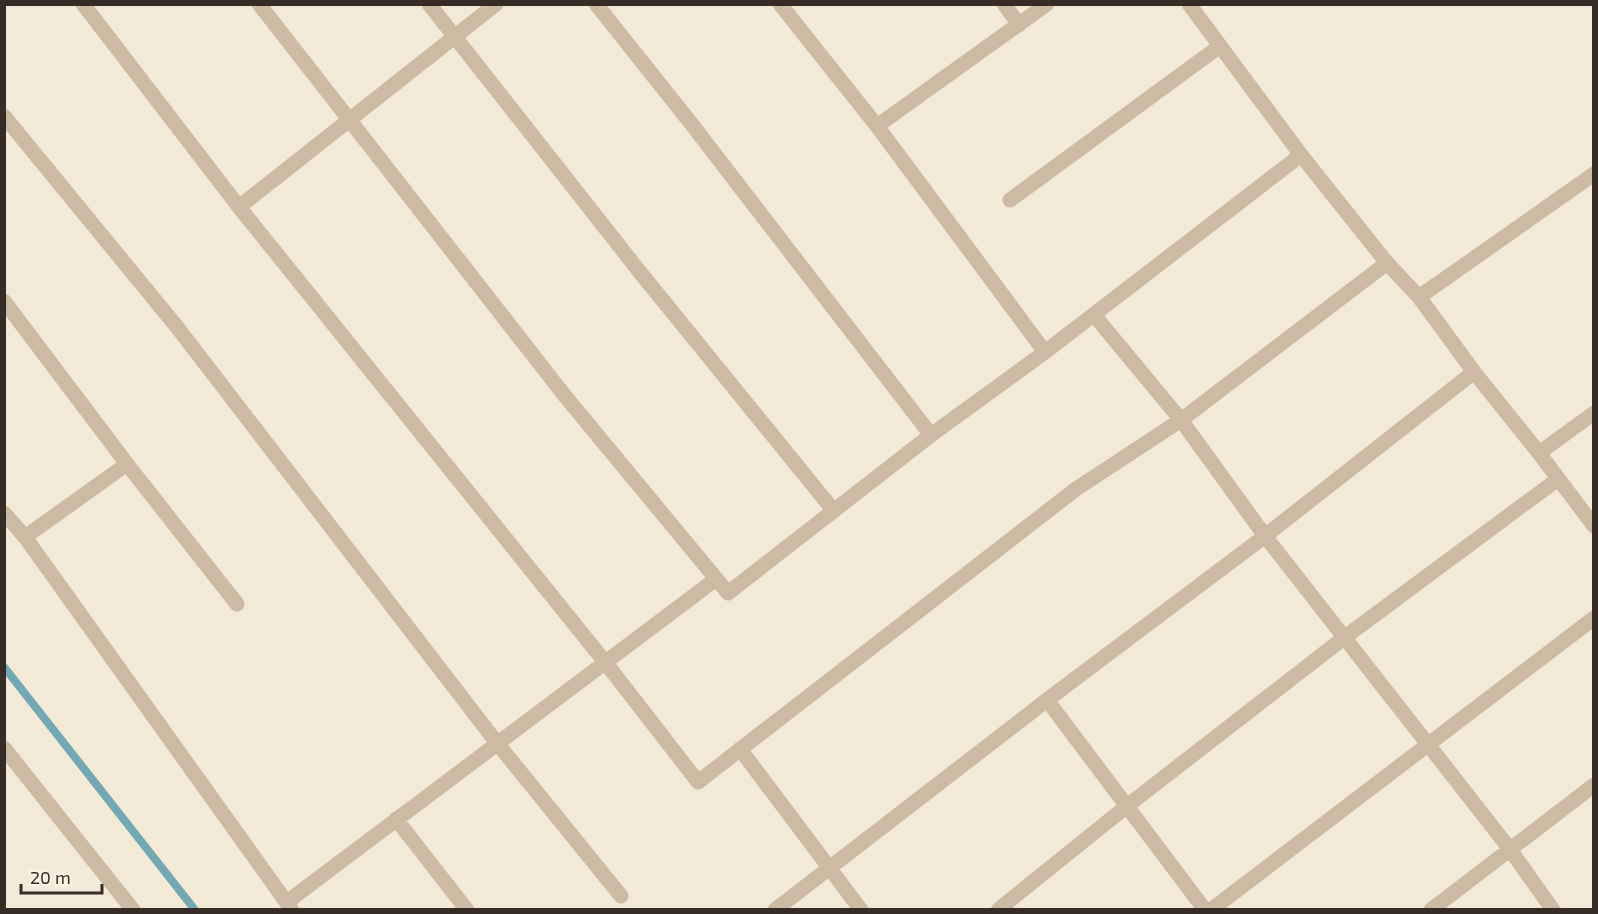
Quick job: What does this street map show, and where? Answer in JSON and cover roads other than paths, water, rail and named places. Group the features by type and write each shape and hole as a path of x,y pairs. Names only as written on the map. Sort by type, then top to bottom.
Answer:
{"street":[{"path":"83,4 238,207 605,662 698,782 1076,489 1181,420 1387,263"},
{"path":"259,4 348,121 565,396 728,593 931,435 1046,352 1301,155"},
{"path":"429,4 646,280 834,512"},
{"path":"238,207 496,4"},
{"path":"596,4 690,122 931,435"},
{"path":"780,4 877,126 1046,352"},
{"path":"1004,4 1019,25"},
{"path":"877,126 1047,4"},
{"path":"1189,4 1301,155 1387,263 1419,297 1593,526"},
{"path":"1010,200 1220,46"},
{"path":"4,116 177,327 497,743 621,897"},
{"path":"1419,297 1593,174"},
{"path":"4,302 237,604"},
{"path":"1094,315 1181,420 1266,536 1509,848 1553,909"},
{"path":"775,909 1047,700 1266,536 1474,372"},
{"path":"1539,453 1593,413"},
{"path":"25,537 127,464"},
{"path":"998,909 1345,637 1558,479"},
{"path":"4,513 25,537 290,906 396,819 716,579"},
{"path":"1211,909 1593,618"},
{"path":"1047,700 1205,909"},
{"path":"4,748 133,909"},
{"path":"740,749 861,909"},
{"path":"1431,909 1593,785"},
{"path":"396,819 467,909"}],"waterway":[{"path":"4,667 195,910"}]}
